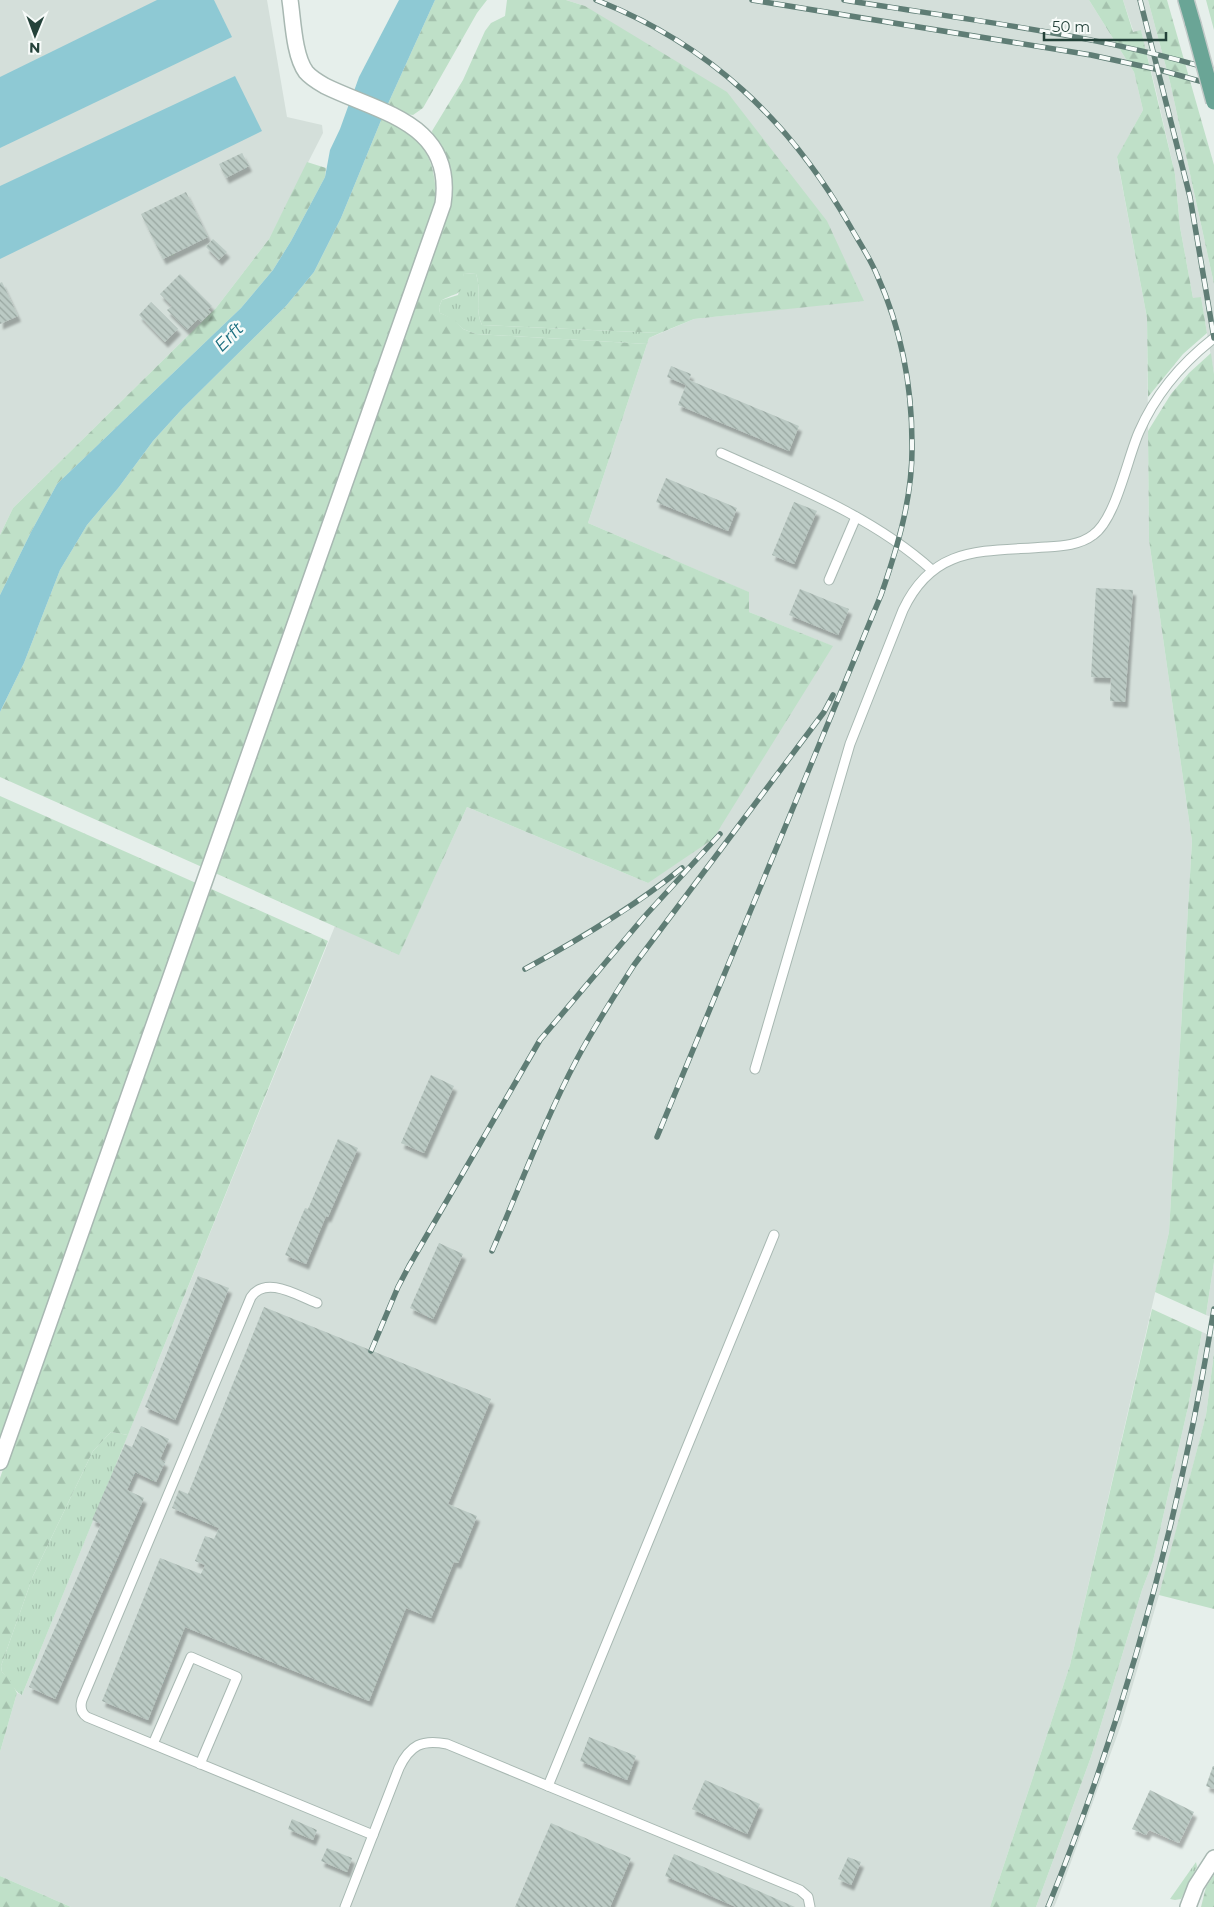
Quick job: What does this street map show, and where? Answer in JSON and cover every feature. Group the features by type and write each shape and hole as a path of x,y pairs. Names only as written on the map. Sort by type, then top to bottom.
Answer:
{"main road":[{"path":"1186,0 1214,102"}],"street":[{"path":"0,1462 441,213 444,189 443,174 437,158 422,133 403,120 331,89 306,72 298,53 290,0"},
{"path":"1188,1907 1196,1886 1214,1858"}],"lane":[{"path":"755,1069 852,738 906,603 920,582 932,570 949,560 969,554 1071,544 1094,535 1108,516 1138,433 1149,412 1184,364 1214,338"},
{"path":"721,453 836,505 908,550 932,570"},
{"path":"829,580 856,517"},
{"path":"548,1786 774,1235"},
{"path":"317,1303 280,1288 271,1287 260,1289 251,1297 82,1700 81,1708 85,1716 373,1835"},
{"path":"153,1744 191,1657 237,1677 200,1764"},
{"path":"345,1907 404,1759 414,1747 430,1742 447,1744 800,1890 808,1897 810,1907"}],"shaded area":[{"path":"0,0 267,0 287,117 322,125 323,133 269,239 216,308 13,508 0,535"},
{"path":"566,0 1089,0 1134,72 1143,110 1117,158 1147,318 1149,540 1192,841 1169,1232 1070,1665 990,1907 71,1907 0,1876 0,1752 17,1693 22,1695 335,926 399,954 467,807 648,883 832,646 749,612 748,592 588,523 649,338 694,319 863,300 585,6"},
{"path":"1123,0 1148,0 1170,82 1214,284 1214,374 1201,298 1193,298 1180,227 1175,174 1156,91 1141,31 1134,33"},
{"path":"1214,1262 1214,1318 1206,1315"},
{"path":"1202,1332 1214,1337 1214,1353 1206,1415 1164,1578 1121,1725 1059,1895 1054,1907 1036,1907 1091,1757 1142,1590 1153,1561 1188,1407"}],"green space":[{"path":"435,0 487,0 477,13 423,108 413,115 406,114 387,106"},
{"path":"507,0 566,0 585,6 727,92 827,221 864,301 694,319 660,333 482,325 479,313 478,280 476,274 464,273 461,289 459,292 442,300 439,307 440,313 454,319 463,329 476,334 647,344 588,523 749,592 749,612 833,646 713,839 648,883 467,807 399,955 215,873 447,208 432,131 463,80 485,31 491,23 505,16"},
{"path":"1089,0 1123,0 1133,32 1141,30 1175,174 1180,227 1193,298 1201,297 1207,333 1183,354 1148,397 1147,318 1117,157 1143,110 1134,72"},
{"path":"1148,0 1167,0 1214,165 1214,284 1170,82"},
{"path":"1206,0 1214,0 1214,30"},
{"path":"382,118 407,132 424,149 433,172 436,201 256,719 202,867 0,777 0,712 24,663 60,570 87,525 119,487 153,441 183,408 286,306 314,272 341,218"},
{"path":"307,162 326,168 325,177 291,241 273,270 241,308 57,484 0,595 0,535 13,508 216,308 269,239"},
{"path":"464,273 476,274 478,280 479,313 482,325 660,333 649,338 647,344 476,334 463,329 454,320 440,313 439,307 442,300 458,295"},
{"path":"1211,353 1214,374 1214,1262 1206,1315 1155,1292 1169,1232 1192,841 1149,540 1148,431 1171,394 1189,373"},
{"path":"0,796 196,883 0,1446"},
{"path":"209,888 328,941 128,1435 111,1432 93,1451 33,1576 1,1666 2,1672 9,1678 17,1693 0,1752 0,1478"},
{"path":"1152,1309 1202,1332 1188,1407 1153,1561 1142,1590 1091,1757 1036,1907 990,1907 1070,1665"},
{"path":"1214,1353 1214,1609 1159,1595 1206,1415"},
{"path":"111,1432 128,1435 22,1695 16,1691 2,1672 1,1666 33,1576 93,1451"},
{"path":"1196,1862 1197,1867 1181,1899 1170,1899"},
{"path":"1214,1875 1214,1907 1201,1907 1206,1887"},
{"path":"0,1876 71,1907 0,1907"}],"water":[{"path":"157,0 214,0 232,37 0,148 0,77"},
{"path":"399,0 435,0 387,106 354,91 359,77"},
{"path":"235,76 262,131 0,259 0,186"},
{"name":"Erft","path":"349,104 382,118 341,218 314,272 286,306 183,408 153,441 119,487 87,525 60,570 24,663 0,712 0,595 57,484 241,308 273,270 291,241 325,177 330,150"}],"building":[{"path":"242,153 249,166 226,178 219,164"},
{"path":"186,192 208,237 163,259 141,214"},
{"path":"213,239 227,252 219,260 206,247"},
{"path":"180,274 212,306 208,310 211,312 201,322 198,319 187,330 167,310 172,306 160,294"},
{"path":"2,282 18,316 0,324 0,283"},
{"path":"151,302 178,329 165,342 139,315"},
{"path":"671,366 691,374 689,380 799,426 789,451 678,405 686,385 667,377"},
{"path":"666,478 737,508 728,531 656,502"},
{"path":"794,502 817,511 794,564 772,555"},
{"path":"1096,588 1133,590 1125,702 1110,701 1111,678 1091,677"},
{"path":"800,589 849,609 838,635 789,615"},
{"path":"431,1075 454,1086 424,1153 401,1143"},
{"path":"338,1139 358,1148 306,1264 285,1255 305,1208 308,1209"},
{"path":"439,1243 463,1254 433,1319 410,1308"},
{"path":"198,1276 229,1288 175,1420 145,1407"},
{"path":"264,1307 491,1399 448,1504 477,1516 458,1563 454,1562 431,1618 406,1608 369,1701 185,1627 148,1720 102,1701 160,1558 201,1574 205,1565 195,1561 205,1536 214,1539 219,1528 172,1508 179,1490 188,1494"},
{"path":"141,1426 169,1439 160,1459 165,1462 156,1482 135,1472 127,1490 144,1498 55,1699 29,1687 101,1524 92,1520 125,1444 132,1447"},
{"path":"589,1737 636,1756 627,1780 580,1761"},
{"path":"1214,1766 1214,1789 1206,1786"},
{"path":"705,1780 760,1804 747,1834 692,1809"},
{"path":"1150,1790 1194,1812 1179,1843 1149,1830 1146,1835 1132,1829"},
{"path":"292,1819 317,1830 313,1840 288,1829"},
{"path":"551,1823 631,1858 610,1907 515,1907"},
{"path":"327,1848 352,1858 347,1872 321,1861"},
{"path":"674,1854 795,1907 736,1907 665,1876"},
{"path":"848,1857 861,1862 851,1885 838,1879"}],"railway":[{"path":"596,0 637,18 675,39 710,63 743,90 773,120 801,153 826,188 871,262 899,336 910,401 912,444 910,483 899,539 881,595 657,1137"},
{"path":"752,0 1091,55 1160,70 1214,85"},
{"path":"844,0 1077,37 1169,57 1214,70"},
{"path":"1140,0 1190,197 1214,338"},
{"path":"492,1251 565,1082 604,1012 634,965 824,712 833,695"},
{"path":"371,1351 409,1266 540,1040 644,917 720,834"},
{"path":"525,969 606,922 682,868"},
{"path":"1048,1907 1102,1761 1148,1613 1185,1462 1214,1309"}]}
